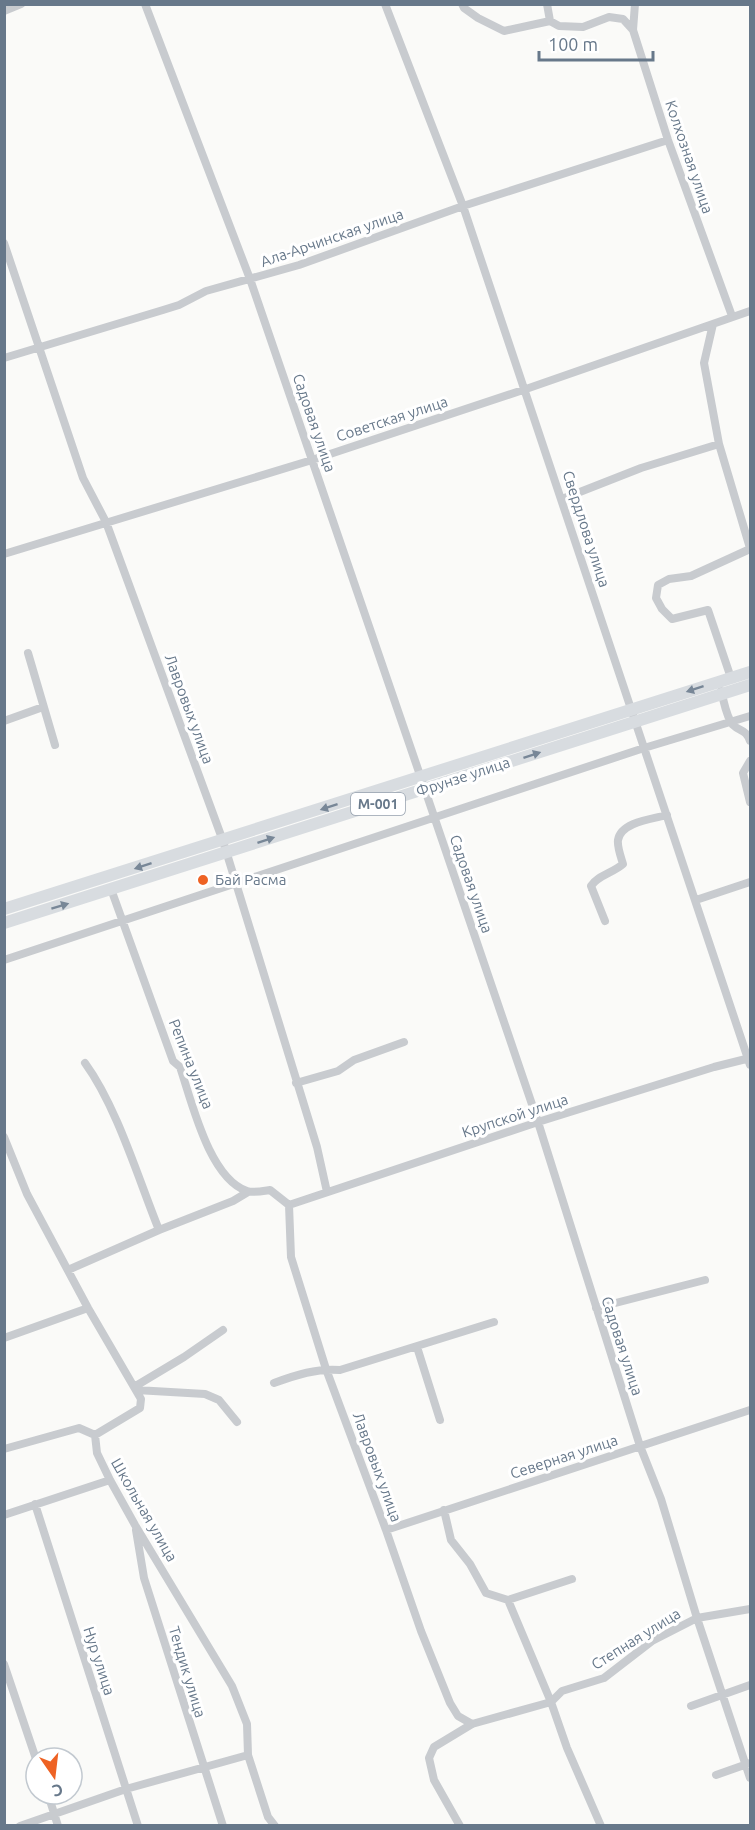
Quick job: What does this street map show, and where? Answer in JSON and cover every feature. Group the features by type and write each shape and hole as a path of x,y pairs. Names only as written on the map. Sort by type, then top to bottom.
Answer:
{"main road":[{"name":"Фрунзе улица","path":"720,688 732,678 750,672"},
{"name":"Фрунзе улица","path":"4,909 224,847 720,688 750,685"},
{"name":"Фрунзе улица","path":"4,923 111,889 224,847"}],"street":[{"path":"4,11 21,4"},
{"name":"Садовая улица","path":"146,4 250,279 423,784 538,1122 640,1446 661,1499 697,1618 749,1764 750,1778"},
{"name":"Свердлова улица","path":"386,4 463,206 750,1061"},
{"path":"462,4 478,18 504,31 550,21 559,26 582,27 609,17 623,19 633,30"},
{"path":"548,4 550,21"},
{"name":"Колхозная улица","path":"635,4 633,30 668,140 732,316"},
{"name":"Ала-Арчинская улица","path":"4,358 164,310 206,291 299,265 463,206 668,140"},
{"name":"Лавровых улица","path":"4,243 83,478 106,522 224,847 317,1147 327,1192"},
{"name":"Советская улица","path":"4,554 312,460 750,311"},
{"path":"713,324 704,363 719,444 750,548 691,576 669,579 658,585 656,598 662,609 672,619 708,610 732,678"},
{"path":"562,499 641,468 719,444"},
{"path":"28,653 54,745"},
{"path":"720,688 730,722 744,730 750,741"},
{"path":"4,721 43,707"},
{"path":"4,960 644,748 750,716"},
{"path":"750,761 743,773 750,802"},
{"path":"605,921 591,886 596,879 615,871 623,864 618,842 620,832 630,826 667,815"},
{"path":"696,900 750,882"},
{"name":"Репина улица","path":"111,889 173,1061 180,1067 209,1149 225,1176 248,1192"},
{"path":"296,1083 338,1071 354,1060 404,1042"},
{"name":"Крупской улица","path":"289,1205 538,1122 714,1067 750,1061"},
{"path":"85,1063 96,1078 116,1121 159,1230"},
{"path":"4,1137 27,1194 88,1308 141,1399 140,1408 95,1435 79,1428 4,1449"},
{"path":"68,1270 233,1201 248,1192 270,1190 289,1205"},
{"name":"Лавровых улица","path":"289,1205 291,1257 326,1369 421,1631 450,1703 458,1716 472,1724"},
{"path":"596,1308 705,1280"},
{"path":"4,1338 88,1308"},
{"path":"274,1383 301,1373 326,1369 340,1370 494,1323"},
{"path":"135,1389 223,1330"},
{"path":"417,1347 440,1420"},
{"path":"135,1389 205,1394 219,1400 237,1422"},
{"name":"Северная улица","path":"386,1530 750,1410"},
{"name":"Школьная улица","path":"95,1435 96,1454 110,1480 232,1686 247,1724 248,1755 268,1817 275,1826"},
{"path":"4,1515 110,1480"},
{"name":"Нур улица","path":"35,1504 138,1826"},
{"path":"444,1510 451,1540 470,1564 486,1593 508,1600 572,1579"},
{"name":"Тендик улица","path":"135,1525 144,1578 223,1826"},
{"path":"508,1600 601,1826"},
{"name":"Степная улица","path":"460,1826 434,1779 429,1758 434,1747 472,1724 551,1702 562,1690 604,1678 652,1641 697,1618 750,1609"},
{"path":"4,1664 32,1746"},
{"path":"691,1706 750,1685"},
{"path":"20,1826 126,1789 248,1755"},
{"path":"716,1775 749,1764"},
{"path":"52,1806 58,1826"}],"place":[{"name":"Бай Расма","path":"203,880"}]}
